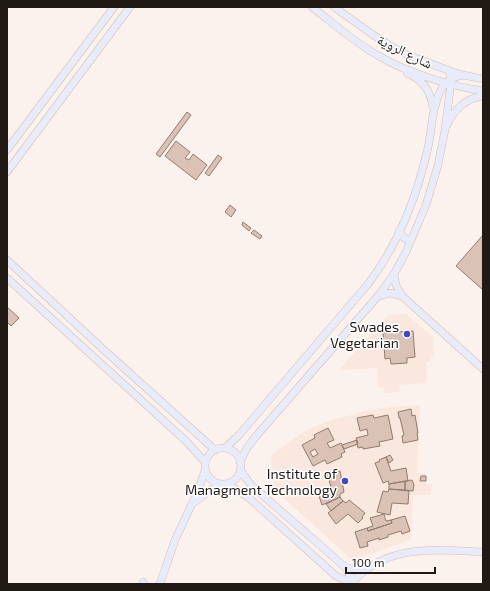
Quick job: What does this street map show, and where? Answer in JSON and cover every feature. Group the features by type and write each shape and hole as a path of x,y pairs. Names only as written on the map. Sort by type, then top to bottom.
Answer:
{"street":[{"path":"7,150 114,7"},
{"path":"7,172 130,7"},
{"name":"شارع الروية","path":"312,7 363,46 379,57 396,65 450,79 463,75 483,79"},
{"name":"شارع الروية","path":"334,7 367,32 450,79"},
{"path":"396,65 401,70 417,78 425,86 431,97 434,113"},
{"path":"450,79 483,91"},
{"path":"160,584 175,540 201,484 207,457 215,450 224,448 239,436 368,284 383,262 400,231 415,194 426,160 434,113 440,91 450,79"},
{"path":"192,505 203,494 236,478 248,448 257,435 378,296 394,274 426,205 433,183 445,130 450,79"},
{"path":"445,130 453,114 462,104 472,98 483,96"},
{"path":"400,231 403,237 410,242"},
{"path":"7,260 215,450"},
{"path":"394,274 396,285 402,296 483,369"},
{"path":"7,278 186,441 205,462"},
{"path":"378,296 390,293 402,296"},
{"path":"224,448 234,453 245,477 251,485 345,567 352,582"},
{"path":"205,470 212,481 225,484 248,497 336,576 352,582"},
{"path":"352,582 367,569 388,558 411,552 432,550 483,552"},
{"path":"345,567 356,570 367,569"},
{"path":"336,576 340,584"}],"shaded area":[{"path":"406,314 433,337 434,357 431,357 431,361 426,362 426,383 399,385 400,392 385,393 384,387 378,388 377,368 339,370 388,315"},
{"name":"Institute of Managment Technology","path":"420,405 417,473 426,474 426,484 432,484 431,495 413,495 411,539 357,559 351,559 274,489 271,455 305,431 326,422 369,410"}],"building":[{"path":"187,112 191,115 160,157 156,154"},
{"path":"176,141 190,152 185,158 189,160 193,154 207,165 196,180 165,156"},
{"path":"218,155 222,158 209,176 205,173"},
{"path":"230,205 236,210 231,217 225,212"},
{"path":"243,222 251,228 249,231 242,225"},
{"path":"254,230 262,236 260,239 251,233"},
{"path":"483,235 483,290 456,266"},
{"path":"7,307 19,318 11,326 7,322"},
{"path":"413,331 415,357 407,358 407,363 391,364 390,358 385,359 383,333"},
{"path":"411,409 412,416 415,415 418,440 403,443 402,436 404,435 398,412"},
{"path":"373,415 374,418 388,415 393,439 379,442 380,446 363,449 363,447 358,448 356,438 368,435 367,429 360,431 357,418"},
{"path":"328,428 334,440 327,443 330,448 341,443 345,452 341,454 342,457 327,464 325,460 313,466 302,445 315,438 314,435","holes":["315,449 318,454 313,457 310,452"]},
{"path":"357,440 358,444 344,449 342,445"},
{"path":"390,455 393,460 389,463 386,457"},
{"path":"386,457 391,471 406,468 408,481 389,484 388,481 383,483 375,463"},
{"path":"334,471 335,473 340,471 344,492 340,494 340,497 322,505 318,493 331,487 327,473"},
{"path":"421,476 426,476 426,481 420,481"},
{"path":"412,480 414,485 413,491 405,490 405,481"},
{"path":"405,481 405,490 389,489 389,484"},
{"path":"389,489 409,491 408,504 392,503 390,515 377,512 383,491 388,492"},
{"path":"340,497 343,501 331,511 326,504"},
{"path":"349,500 365,513 362,517 363,518 358,523 348,514 336,524 328,513 343,501 346,503"},
{"path":"384,514 386,521 391,520 392,523 368,531 367,528 373,526 370,518"},
{"path":"405,516 410,531 402,534 401,531 388,535 388,537 379,540 379,538 367,542 368,546 360,548 355,532 367,528 368,531 392,523 391,520"}],"place":[{"name":"Swades Vegetarian","path":"407,334"},
{"name":"Institute of Managment Technology","path":"345,481"}]}
